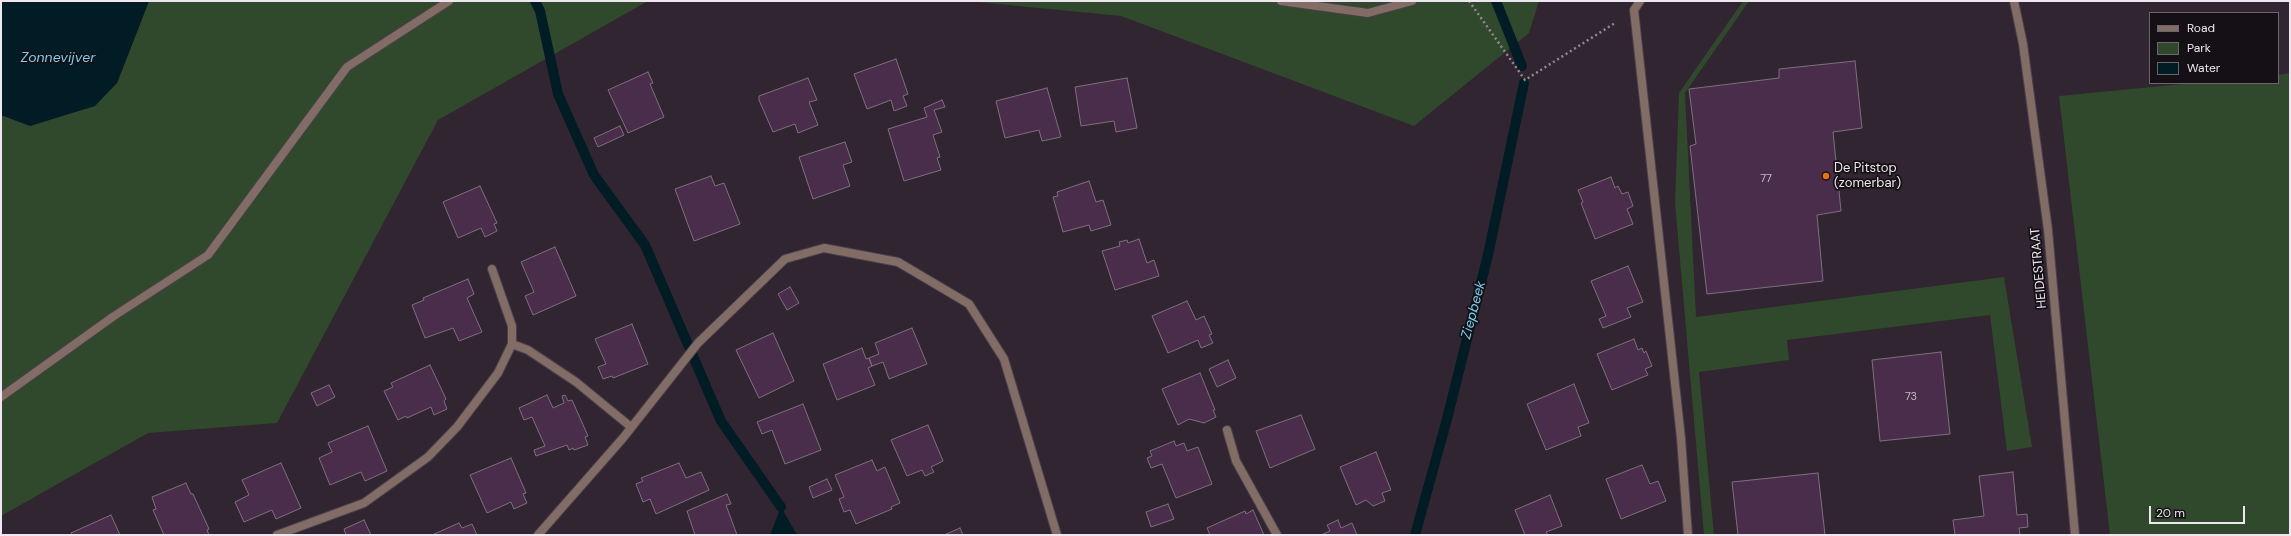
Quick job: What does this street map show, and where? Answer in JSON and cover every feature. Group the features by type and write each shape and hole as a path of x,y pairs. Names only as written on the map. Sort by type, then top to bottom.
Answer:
{"street":[{"path":"1,397 114,316 208,255 347,66 448,1"},
{"path":"1281,1 1368,14 1412,1"},
{"path":"1640,1 1634,10 1680,430 1688,535"},
{"name":"HEIDESTRAAT","path":"2014,1 2023,44 2048,230 2075,535"},
{"path":"538,535 631,427 698,343 785,259 824,248 898,262 969,304 1004,359 1057,535"},
{"path":"277,535 364,503 428,457 456,427 498,373 512,344 512,326 492,269"},
{"path":"512,344 528,350 576,382 631,427"},
{"path":"1227,430 1236,461 1278,535"}],"path":[{"path":"1469,1 1525,80 1634,10"}],"green space":[{"path":"149,1 648,1 438,120 277,423 148,433 1,516 1,115 31,126 117,83"},
{"path":"967,1 1539,1 1529,33 1414,126 1121,16"},
{"path":"1743,1 1749,1 1685,93 1696,317 2004,277 2032,447 2007,451 1990,315 1787,340 1789,360 1699,372 1714,535 1704,535 1675,203 1679,93"},
{"path":"2290,73 2290,535 2110,535 2059,96 2183,84 2279,84 2279,75"}],"water":[{"name":"Zonnevijver","path":"1,1 149,1 117,83 95,106 30,126 1,115"},
{"path":"781,507 797,535 770,535"}],"building":[{"path":"896,59 908,94 903,96 907,106 894,111 891,100 867,109 854,74"},
{"path":"1855,61 1862,128 1833,132 1841,211 1817,215 1823,281 1707,294 1690,146 1696,144 1689,89 1779,78 1779,69"},
{"path":"648,72 653,83 650,84 664,117 628,133 608,90"},
{"path":"808,78 817,100 809,102 818,125 798,133 795,124 773,132 759,100 759,96"},
{"path":"1127,78 1137,128 1116,132 1114,121 1081,126 1075,87"},
{"path":"1047,88 1061,137 1042,141 1039,130 1005,138 996,101"},
{"path":"942,100 945,107 934,110 942,132 933,135 940,157 937,158 941,170 904,181 888,129 927,117 924,108"},
{"path":"620,126 624,135 598,147 594,138"},
{"path":"845,142 852,162 843,165 850,186 813,199 799,157"},
{"path":"711,176 715,186 724,183 740,224 694,241 675,189"},
{"path":"1611,177 1615,188 1618,186 1622,194 1628,192 1633,206 1627,209 1633,224 1595,239 1581,203 1583,202 1578,190"},
{"path":"1089,181 1096,202 1103,200 1111,225 1091,231 1089,225 1063,232 1053,197 1058,196 1057,192"},
{"path":"480,186 497,223 494,224 497,231 485,237 481,228 458,238 443,202"},
{"path":"1139,239 1147,263 1154,260 1159,276 1115,290 1102,251 1120,246 1119,242 1127,240 1128,243"},
{"path":"555,247 576,296 533,315 525,296 534,292 521,262"},
{"path":"1628,266 1643,302 1627,308 1631,317 1603,328 1599,319 1606,316 1591,281"},
{"path":"468,279 474,294 467,298 482,332 459,341 453,328 425,338 412,305 424,300 423,298"},
{"path":"790,287 799,303 787,310 778,294"},
{"path":"1187,301 1196,320 1204,316 1212,334 1209,335 1213,343 1201,348 1198,340 1168,353 1152,316"},
{"path":"632,324 648,364 613,378 612,376 603,379 598,367 606,364 595,339"},
{"path":"912,328 927,364 889,379 883,362 872,366 869,358 879,354 875,343"},
{"path":"773,333 794,381 759,398 736,350"},
{"path":"1634,339 1638,350 1642,348 1644,353 1646,351 1652,366 1645,369 1648,375 1612,390 1597,354"},
{"path":"862,348 866,359 869,358 872,366 868,368 875,385 837,400 823,364"},
{"path":"1941,352 1950,434 1880,441 1872,360"},
{"path":"1228,360 1236,378 1217,387 1209,369"},
{"path":"430,365 446,399 444,401 447,409 434,415 431,407 407,418 406,416 398,420 384,391 393,387 391,383"},
{"path":"1200,373 1215,410 1213,410 1216,417 1204,423 1189,419 1178,425 1162,389"},
{"path":"1574,384 1589,423 1578,427 1581,436 1546,450 1527,404"},
{"path":"329,385 335,397 317,406 311,393"},
{"path":"547,395 553,408 564,403 562,396 565,395 568,401 572,400 588,436 585,437 588,445 574,450 573,448 569,450 567,445 536,456 534,450 545,446 532,417 524,420 519,408"},
{"path":"803,404 821,450 785,464 772,430 762,434 757,422"},
{"path":"1301,415 1315,449 1270,468 1256,431"},
{"path":"928,425 943,461 931,467 934,472 925,476 922,470 907,476 891,440"},
{"path":"368,426 387,471 365,481 361,472 330,485 319,458 332,452 328,443"},
{"path":"1174,441 1176,446 1184,443 1187,451 1198,447 1212,484 1176,498 1162,464 1151,468 1147,458 1152,456 1150,451"},
{"path":"1376,452 1391,490 1382,493 1385,501 1373,506 1366,500 1356,505 1340,467"},
{"path":"511,458 526,493 523,494 527,503 514,509 511,502 487,513 470,475"},
{"path":"872,460 877,471 885,467 900,503 891,507 892,509 856,524 850,510 844,512 839,499 844,497 835,475"},
{"path":"281,463 301,508 276,519 272,510 244,522 235,502 249,495 242,480"},
{"path":"679,463 686,478 701,472 709,490 656,514 650,499 643,502 636,484 643,481 641,478"},
{"path":"1642,465 1650,484 1658,481 1666,501 1621,519 1606,479"},
{"path":"2013,472 2017,515 2027,514 2028,527 2019,528 2020,535 1955,535 1953,520 1984,516 1979,476"},
{"path":"1818,473 1825,535 1738,535 1732,482"},
{"path":"827,479 832,490 813,498 809,487"},
{"path":"186,483 191,494 193,494 209,529 207,530 209,535 164,535 153,510 156,509 152,497"},
{"path":"727,494 731,504 726,505 737,535 695,535 687,511"},
{"path":"1550,495 1562,526 1546,532 1548,535 1525,535 1515,510"},
{"path":"1168,504 1174,519 1151,527 1146,512"},
{"path":"1253,510 1264,535 1210,535 1207,528 1245,511 1246,514"},
{"path":"111,515 120,535 72,535 71,533"},
{"path":"364,520 371,535 346,535 344,529"},
{"path":"1338,520 1341,528 1352,523 1357,535 1321,535 1330,531 1327,525"},
{"path":"459,523 462,528 472,524 477,535 432,535"},
{"path":"960,528 963,535 944,535"}],"waterway":[{"path":"535,1 540,11 558,94 594,175 645,245 721,421 781,507"},
{"name":"Ziepbeek","path":"1496,1 1522,66"},
{"name":"Ziepbeek","path":"1415,535 1447,419 1488,255 1524,83"}],"place":[{"name":"De Pitstop (zomerbar)","path":"1826,176"}]}
